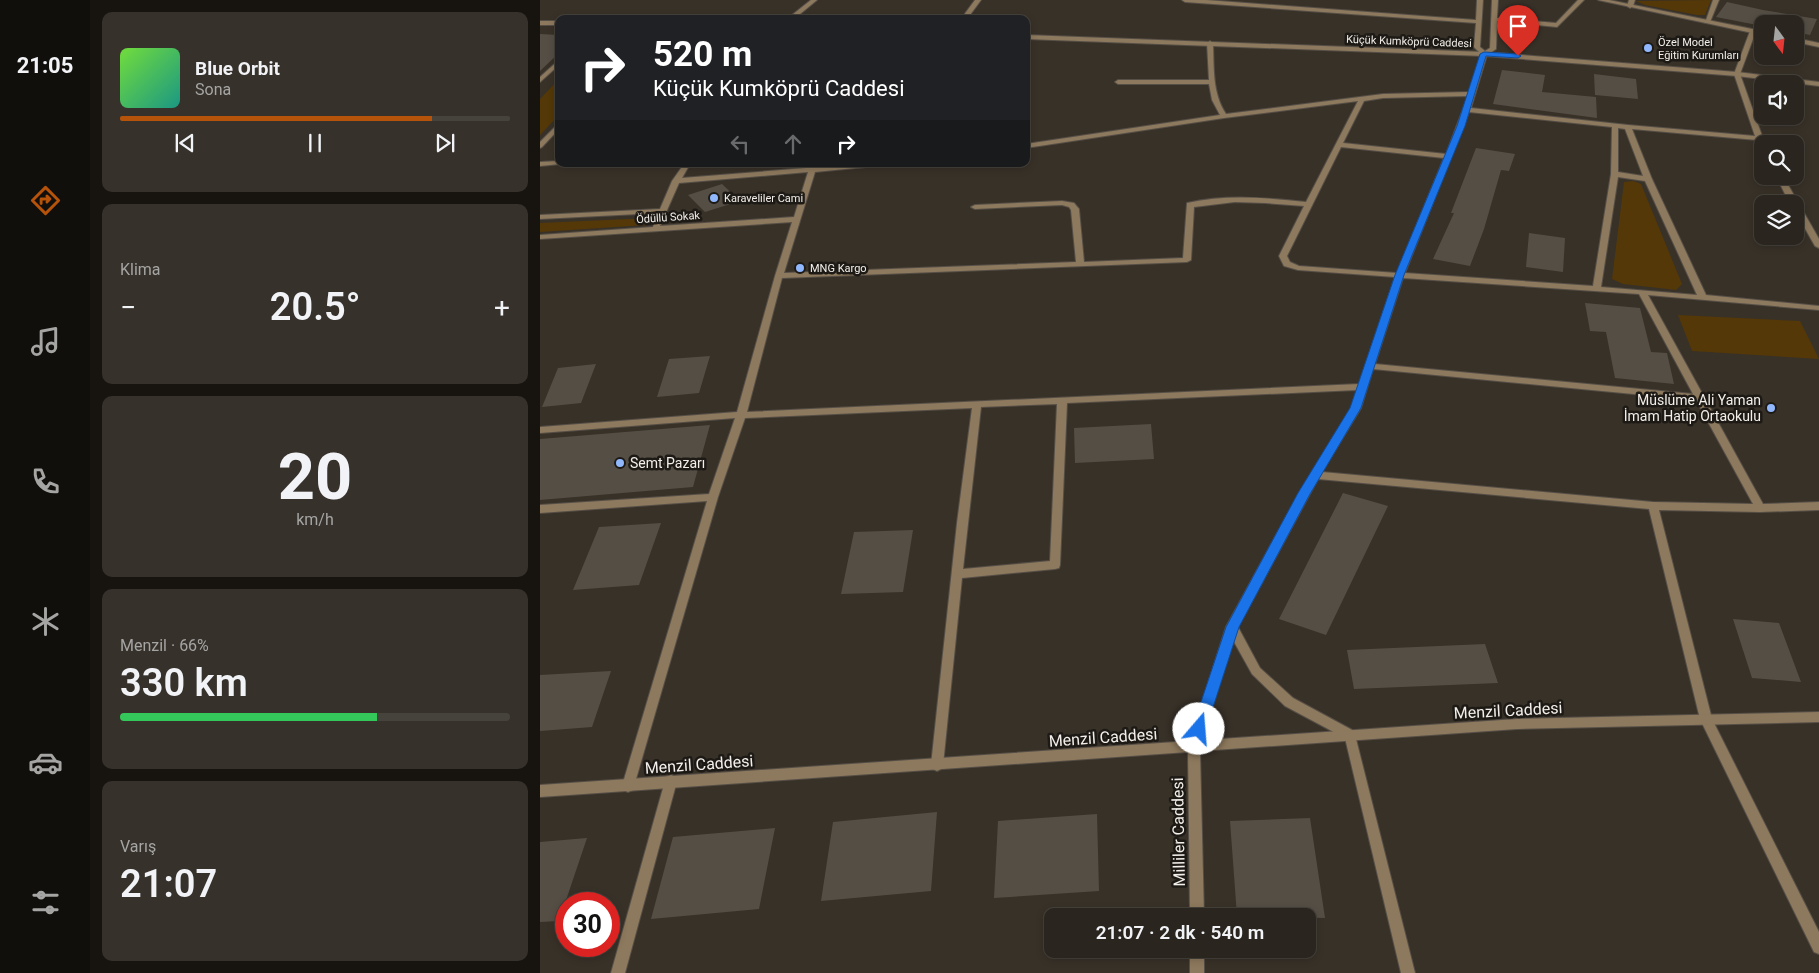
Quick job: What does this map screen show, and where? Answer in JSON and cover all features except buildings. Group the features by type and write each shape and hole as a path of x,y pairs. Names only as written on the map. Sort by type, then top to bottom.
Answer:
{"street":[{"path":"795,15 814,0"},
{"path":"967,15 978,0"},
{"path":"1186,0 1478,22"},
{"path":"1480,0 1477,47 1484,54"},
{"path":"1495,0 1494,19 1557,25 1581,0"},
{"path":"1601,0 1631,3 1707,22 1753,31 1737,74 1757,135"},
{"path":"1707,22 1716,0"},
{"name":"Milliler Caddesi","path":"1196,908 1194,746 1232,627 1315,475 1356,408 1400,275 1467,110 1484,54 1493,49 1494,19"},
{"path":"540,23 555,24"},
{"name":"Küçük Kumköprü Caddesi","path":"1030,37 1484,54 1737,74 1819,84"},
{"path":"1804,42 1819,45"},
{"path":"1210,43 1217,108 1224,116"},
{"path":"540,80 555,66"},
{"path":"1118,82 1213,82"},
{"path":"1030,145 1224,116 1362,99 1472,94"},
{"path":"1362,99 1283,256 1287,264 1298,268 1642,292 1819,308"},
{"path":"1467,110 1615,126 1754,138"},
{"path":"1597,289 1615,174 1615,126"},
{"path":"1628,127 1648,179 1703,298"},
{"path":"540,146 555,129"},
{"path":"1340,145 1449,156"},
{"path":"540,164 555,163"},
{"path":"655,230 676,181 685,167"},
{"path":"676,181 844,167"},
{"path":"628,786 713,497 741,415 779,276 812,170"},
{"path":"1615,174 1648,179"},
{"path":"779,276 1187,260 1190,205 1208,200 1259,199 1310,205"},
{"path":"975,207 1062,203 1071,205 1075,209 1080,264"},
{"path":"540,217 663,211"},
{"name":"Ödüllü Sokak","path":"540,237 797,219"},
{"path":"1804,220 1819,246"},
{"path":"1642,292 1760,508"},
{"path":"1370,366 1699,397"},
{"path":"540,430 741,415 1363,387"},
{"path":"957,574 1055,565 1062,401"},
{"path":"937,765 977,404"},
{"path":"1315,475 1654,506 1760,508 1819,506"},
{"path":"540,508 713,497"},
{"path":"1654,506 1706,719 1819,947"},
{"path":"1232,627 1256,671 1289,702 1350,735 1408,973"},
{"name":"Menzil Caddesi","path":"540,791 1517,724 1819,717"},
{"path":"618,973 671,781"},
{"path":"1197,958 1197,973"}],"shaded area":[{"path":"1711,0 1705,15 1645,5 1636,1"},
{"path":"555,83 555,119 540,135 540,99"},
{"path":"1633,181 1641,184 1682,284 1676,290 1623,284 1612,279 1624,182"},
{"path":"651,218 654,220 646,225 540,232 540,223"},
{"path":"1678,315 1800,321 1819,359 1692,351"}],"place":[{"name":"Özel Model Eğitim Kurumları","path":"1648,48"},
{"name":"Karaveliler Cami","path":"714,198"},
{"name":"MNG Kargo","path":"800,268"},
{"name":"Müslüme Ali Yaman İmam Hatip Ortaokulu","path":"1771,408"},
{"name":"Semt Pazarı","path":"620,463"}],"route":[{"path":"1199,729 1232,627 1304,493 1356,408 1400,275 1461,126 1484,54 1518,56"}]}
